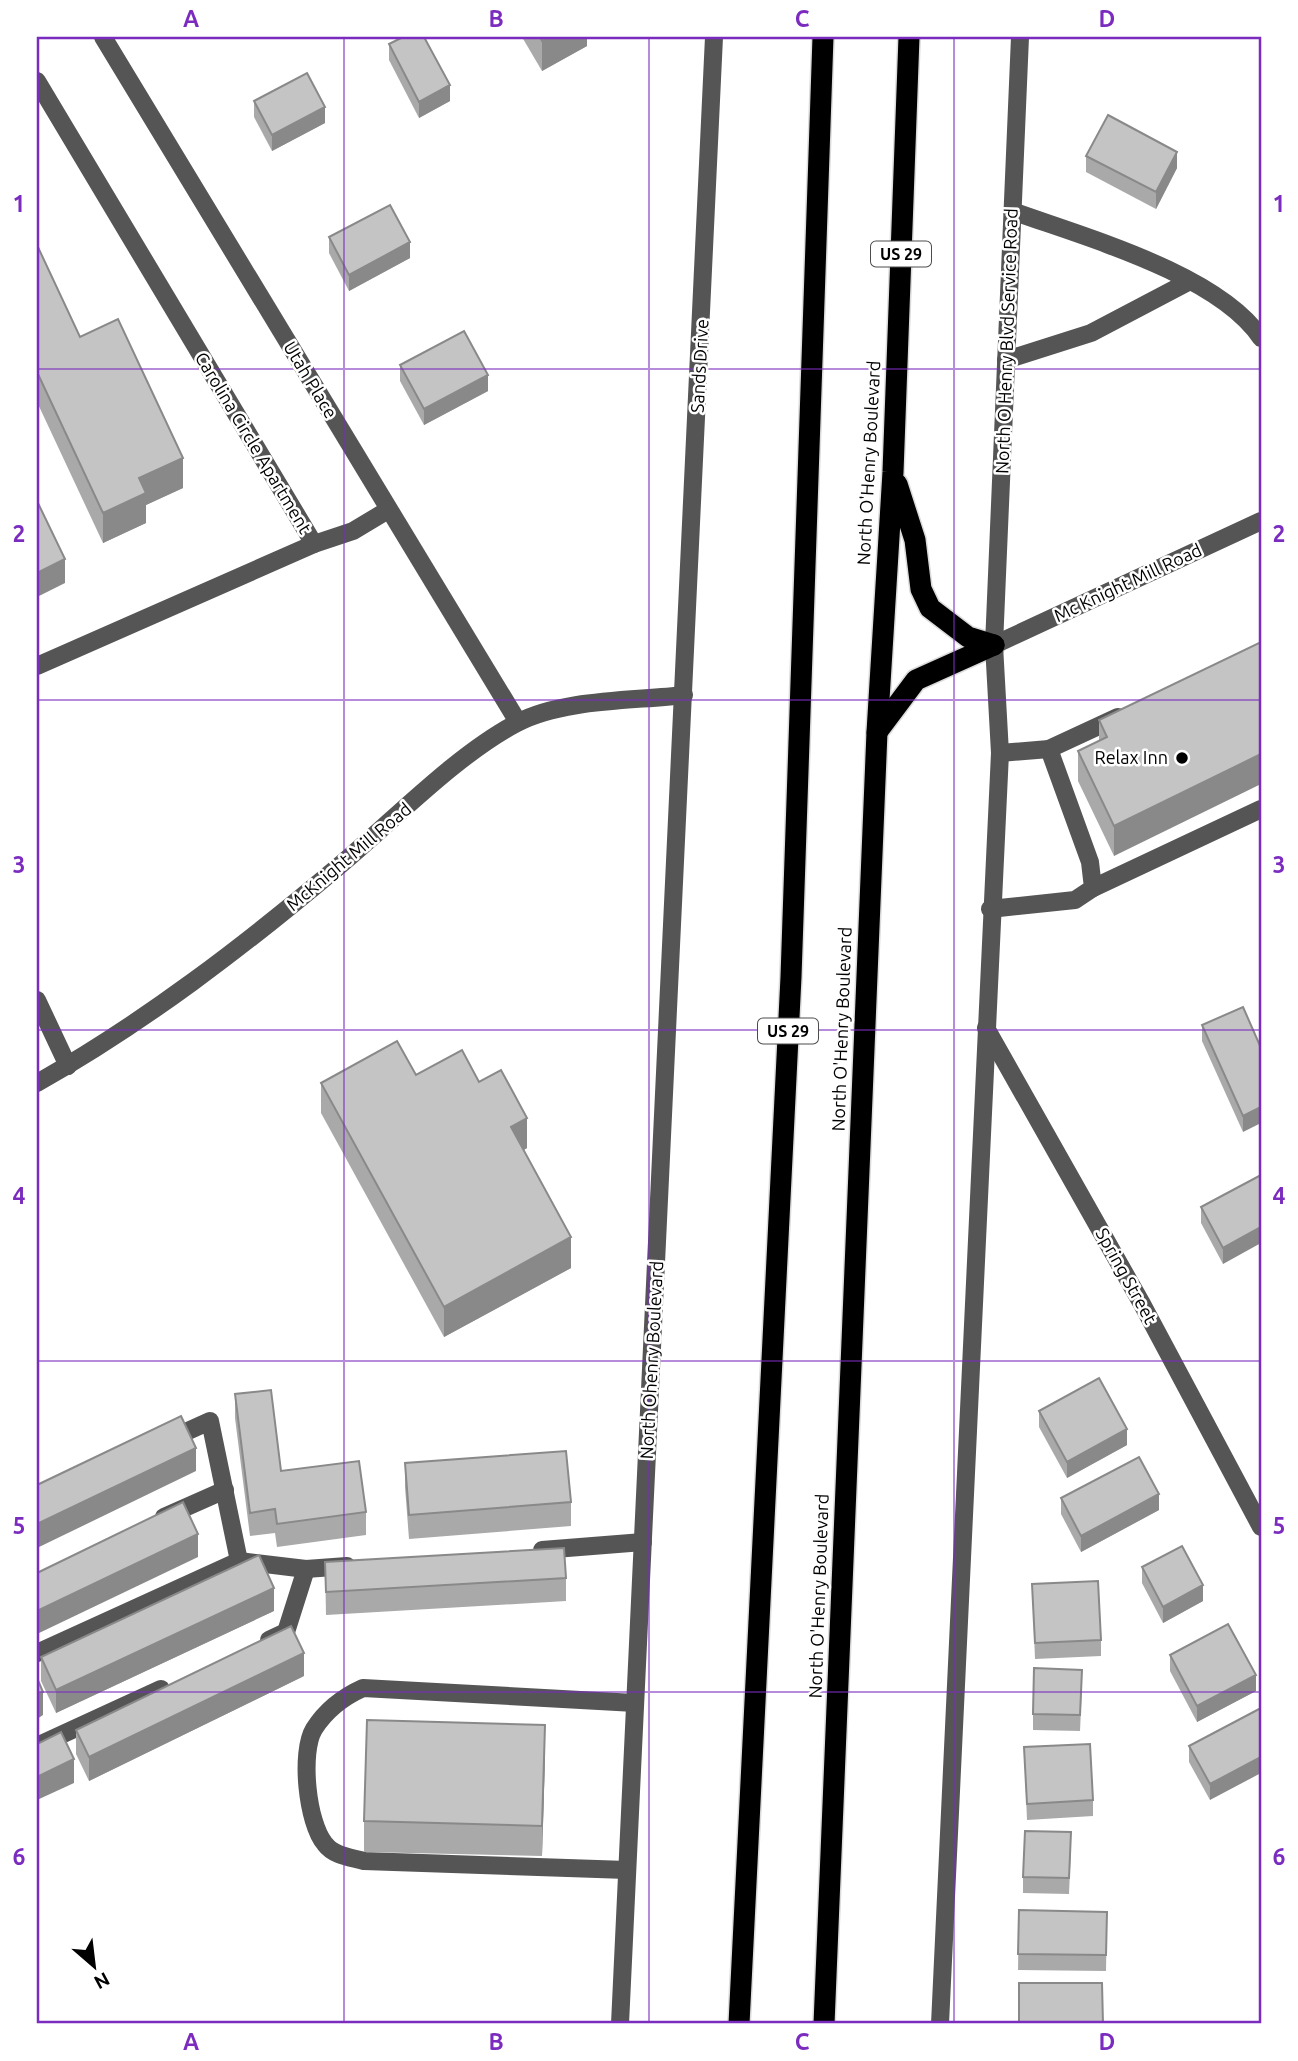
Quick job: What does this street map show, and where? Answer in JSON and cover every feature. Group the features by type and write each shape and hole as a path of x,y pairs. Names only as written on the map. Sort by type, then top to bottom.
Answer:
{"highway":[{"name":"US 29","path":"739,2024 791,977 823,37"},
{"name":"North O'Henry Boulevard","path":"824,2024 877,732 893,472 909,37"},
{"path":"893,472 915,540 921,589 930,608 968,637 994,645"},
{"path":"877,732 916,680 994,645"}],"street":[{"name":"Utah Place","path":"103,37 518,722"},
{"name":"Sands Drive","path":"684,695 714,37"},
{"name":"North O Henry Blvd Service Road","path":"994,645 1020,37"},
{"name":"Carolina Circle Apartment","path":"37,82 314,544 37,666"},
{"path":"1012,211 1136,257 1220,297 1250,321 1261,338"},
{"path":"1006,360 1091,333 1188,282"},
{"path":"314,544 353,531 388,510"},
{"name":"Mc Knight Mill Road","path":"994,645 1261,521"},
{"path":"940,2024 990,909 1000,754 994,645"},
{"name":"McKnight Mill Road","path":"37,1083 68,1066 199,978 312,889 463,760 518,722 568,707 684,695"},
{"name":"North Ohenry Boulevard","path":"620,2024 684,695"},
{"path":"1000,754 1049,750 1136,709"},
{"path":"1049,750 1090,862 1093,888"},
{"path":"990,909 1075,900 1093,888 1261,809"},
{"path":"37,1000 68,1066"},
{"name":"Spring Street","path":"986,1028 1142,1304 1261,1527"},
{"path":"148,1449 210,1420 239,1561"},
{"path":"150,1524 225,1490"},
{"path":"519,1552 643,1542"},
{"path":"37,1653 239,1561 306,1569 359,1565"},
{"path":"249,1649 286,1632 306,1569"},
{"path":"37,1746 174,1684"},
{"path":"627,1870 364,1861 337,1854 325,1844 313,1820 306,1769 313,1731 341,1698 363,1688 635,1703"}],"building":[{"path":"403,37 424,37 450,85 419,102 389,44"},
{"path":"307,73 325,107 272,135 254,101"},
{"path":"1108,115 1177,152 1156,192 1086,156"},
{"path":"390,205 410,242 349,275 329,237"},
{"path":"37,245 80,337 118,319 183,458 139,478 146,493 103,513 37,372"},
{"path":"464,331 488,375 424,409 400,365"},
{"path":"37,501 65,559 37,573"},
{"name":"Relax Inn","path":"1261,642 1261,754 1114,826 1078,751 1107,737 1099,720"},
{"path":"1243,1007 1261,1048 1261,1107 1243,1116 1202,1025"},
{"path":"397,1041 416,1075 462,1050 479,1082 501,1070 527,1118 511,1127 571,1237 444,1307 321,1083"},
{"path":"1261,1175 1261,1227 1223,1248 1201,1207"},
{"path":"1099,1378 1127,1429 1067,1462 1039,1411"},
{"path":"271,1390 281,1471 359,1461 366,1512 277,1524 275,1509 250,1513 235,1394"},
{"path":"181,1416 196,1448 37,1524 37,1485"},
{"path":"566,1451 571,1502 409,1515 405,1463"},
{"path":"1139,1457 1159,1494 1081,1536 1061,1498"},
{"path":"183,1502 198,1534 37,1611 37,1573"},
{"path":"1182,1546 1203,1585 1163,1607 1142,1567"},
{"path":"564,1548 566,1578 326,1592 325,1562"},
{"path":"259,1555 274,1588 56,1690 41,1657"},
{"path":"1098,1581 1101,1640 1035,1643 1032,1584"},
{"path":"1228,1624 1256,1675 1197,1706 1170,1655"},
{"path":"291,1626 304,1653 89,1757 76,1730"},
{"path":"1034,1668 1082,1670 1080,1715 1033,1714"},
{"path":"37,1678 43,1692 37,1695"},
{"path":"1261,1708 1261,1757 1210,1784 1189,1746"},
{"path":"367,1720 545,1725 542,1826 364,1821"},
{"path":"61,1732 74,1759 37,1777 37,1744"},
{"path":"1090,1744 1093,1800 1027,1804 1024,1747"},
{"path":"1025,1831 1071,1832 1069,1878 1023,1877"},
{"path":"1019,1910 1107,1912 1106,1955 1018,1954"},
{"path":"1019,1983 1102,1983 1103,2024 1019,2024"}],"place":[{"name":"Relax Inn","path":"1182,758"}]}
